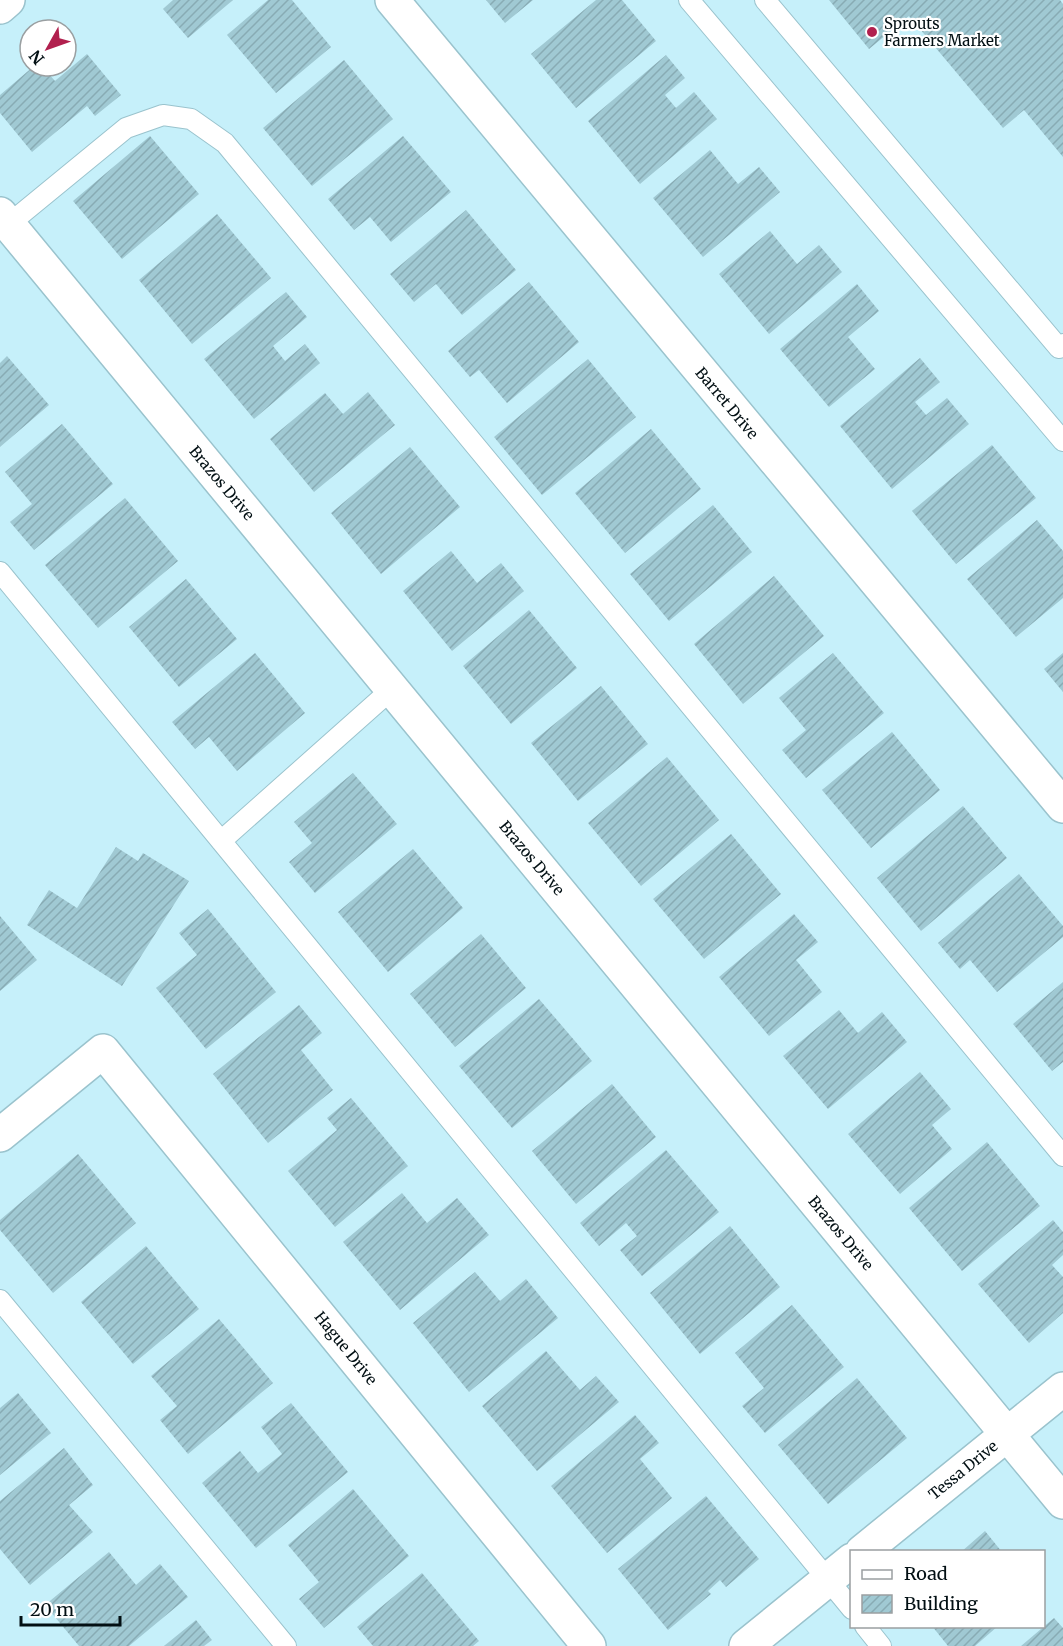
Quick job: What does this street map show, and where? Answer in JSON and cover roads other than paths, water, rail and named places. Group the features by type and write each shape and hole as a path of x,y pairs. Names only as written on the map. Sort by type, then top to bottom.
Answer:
{"street":[{"path":"0,7 8,0"},
{"name":"Barret Drive","path":"392,0 1063,806"},
{"name":"Brazos Drive","path":"4,219 1063,1502"},
{"name":"Hague Drive","path":"0,1135 103,1051 589,1646"},
{"name":"Tessa Drive","path":"863,1550 1063,1389"},
{"path":"746,1646 840,1570"}],"lane":[{"path":"689,0 1063,441"},
{"path":"765,0 1059,348 1063,344"},
{"path":"4,219 126,128 162,115 191,119 225,143 1063,1156"},
{"path":"0,573 221,841 840,1570 850,1602"},
{"path":"221,841 392,689"},
{"path":"0,1300 286,1646"},
{"path":"868,1628 881,1646"}],"place":[{"name":"Sprouts Farmers Market","path":"872,32"}]}
